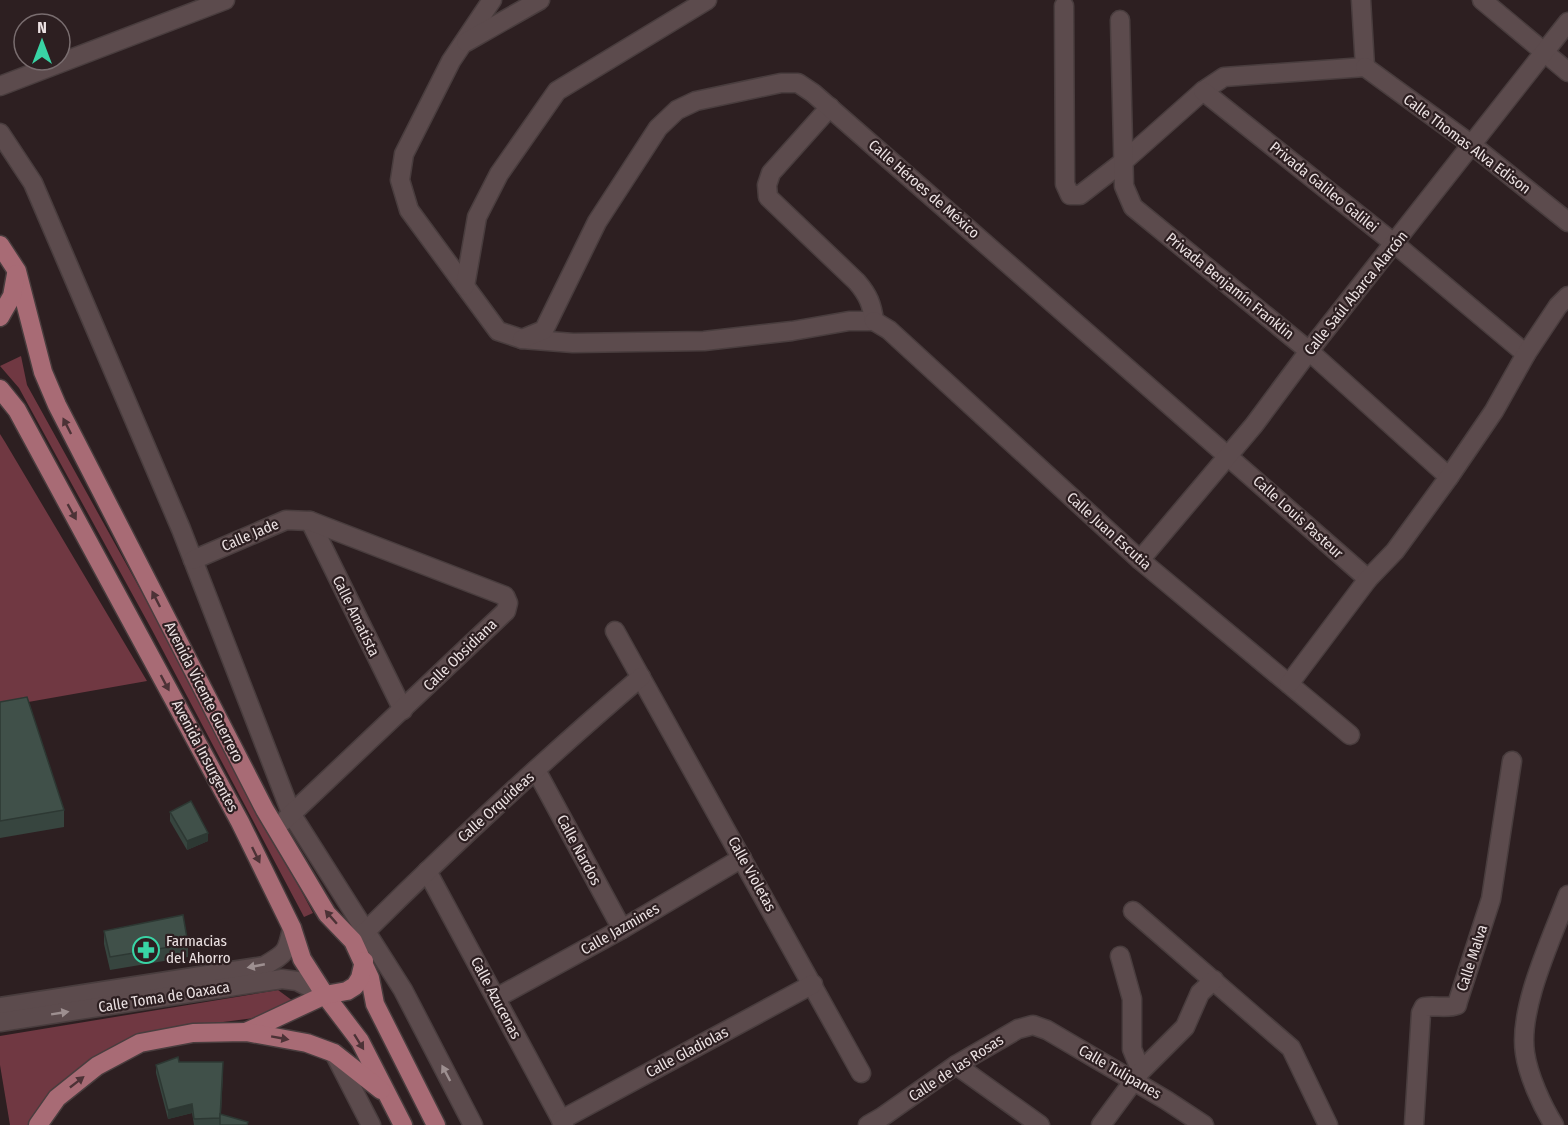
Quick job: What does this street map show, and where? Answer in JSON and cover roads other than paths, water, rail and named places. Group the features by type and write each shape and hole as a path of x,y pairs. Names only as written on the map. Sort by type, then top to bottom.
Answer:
{"main road":[{"name":"Avenida Vicente Guerrero","path":"0,245 17,271 43,372 57,405 275,828 327,914 359,937 375,1004 436,1125"},
{"path":"0,317 12,296 17,271"},
{"name":"Avenida Insurgentes","path":"0,389 16,410 240,822 292,928 302,959 360,1041 403,1125"},
{"path":"246,1032 325,994 347,991 355,986 360,978 364,962"},
{"path":"38,1125 57,1098 97,1066 140,1043 192,1033 246,1032 307,1043 334,1053 386,1093"}],"street":[{"path":"0,86 225,0"},
{"path":"492,0 451,61 404,154 400,180 409,210 498,331 522,339 573,343 704,341 792,331 849,321 874,321 869,296 768,197 767,184 771,173 830,107"},
{"path":"463,44 540,0"},
{"path":"465,286 477,217 499,174 557,91 707,0"},
{"path":"1064,6 1065,184 1070,195 1080,195 1124,161 1203,91 1224,77 1365,67 1361,0"},
{"path":"1482,0 1568,72"},
{"path":"1120,20 1124,161"},
{"name":"Calle Saúl Abarca Alarcón","path":"1140,560 1254,425 1309,351 1568,22"},
{"name":"Calle Thomas Alva Edison","path":"1365,67 1472,146 1568,222"},
{"name":"Calle Héroes de México","path":"522,339 543,330 597,222 658,128 676,110 696,101 782,83 798,83 830,107 1228,455"},
{"name":"Privada Galileo Galilei","path":"1203,91 1395,244 1526,354"},
{"path":"0,133 33,183 193,560 292,815 359,937 403,990 473,1125"},
{"name":"Privada Benjamín Franklin","path":"1124,161 1124,186 1133,207 1309,351 1449,477"},
{"path":"1289,684 1368,579 1395,551 1449,477 1494,411 1526,354 1558,306 1568,296"},
{"name":"Calle Juan Escutia","path":"874,321 889,330 1140,560 1350,735"},
{"name":"Calle Louis Pasteur","path":"1228,455 1368,579"},
{"name":"Calle Jade","path":"193,560 286,520 310,521"},
{"name":"Calle Obsidiana","path":"275,828 292,815 506,611 508,603 504,597 310,521"},
{"name":"Calle Amatista","path":"310,521 403,710"},
{"name":"Calle Violetas","path":"615,631 861,1073"},
{"name":"Calle Orquídeas","path":"359,937 426,871 582,726 641,676"},
{"name":"Calle Malva","path":"1414,1125 1421,1013 1424,1007 1432,1005 1457,1005 1491,899 1512,761"},
{"name":"Calle Nardos","path":"536,770 621,929"},
{"name":"Calle Jazmines","path":"496,998 621,929 742,858"},
{"name":"Calle Azucenas","path":"426,871 563,1122"},
{"path":"1554,1125 1542,1105 1525,1053 1530,996 1568,895"},
{"path":"1133,911 1291,1048 1328,1125"},
{"name":"Calle Toma de Oaxaca","path":"1,1017 264,966 288,949 292,928"},
{"path":"1120,956 1132,999 1132,1049 1137,1076"},
{"name":"Calle Toma de Oaxaca","path":"1,1017 282,979 297,981 325,994"},
{"path":"1101,1125 1137,1076 1185,1027 1200,993 1214,980"},
{"name":"Calle Gladiolas","path":"563,1122 813,984"},
{"name":"Calle Tulipanes","path":"1033,1025 1137,1076 1204,1125"},
{"name":"Calle de las Rosas","path":"879,1122 956,1065 1018,1029 1033,1025"},
{"path":"334,1053 371,1125"},
{"path":"956,1065 1040,1125"}],"place":[{"name":"Farmacias del Ahorro","path":"146,950"}]}
